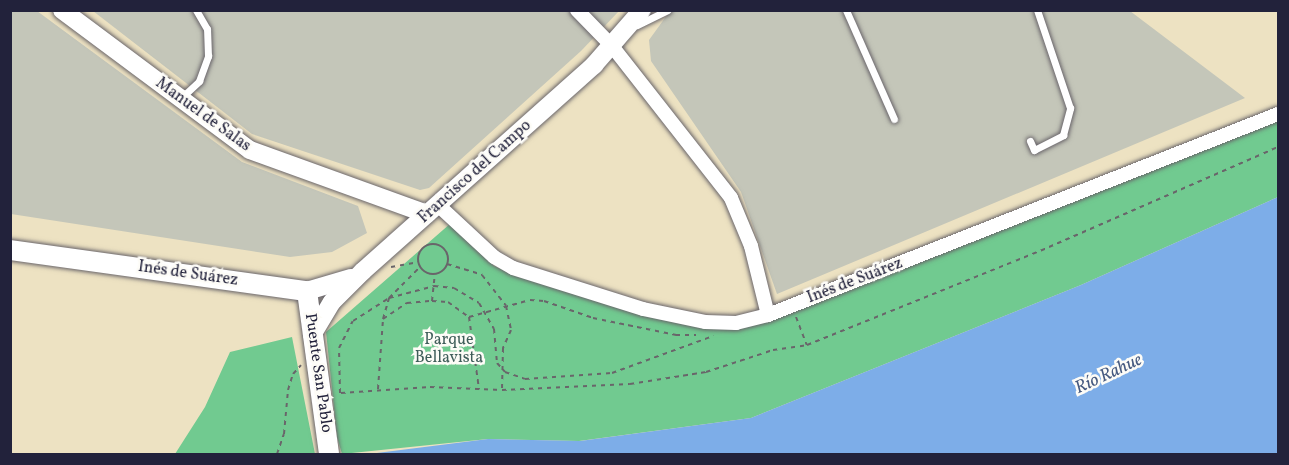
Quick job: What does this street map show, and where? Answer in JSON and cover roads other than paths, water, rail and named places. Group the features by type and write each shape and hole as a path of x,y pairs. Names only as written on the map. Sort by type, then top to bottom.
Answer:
{"main road":[{"name":"Inés de Suárez","path":"10,250 307,291"},
{"name":"Puente San Pablo","path":"307,291 329,454"}],"street":[{"name":"Manuel de Salas","path":"62,10 237,142 264,157 433,210"},
{"path":"577,10 612,46 730,198 751,246 768,315"},
{"name":"Francisco del Campo","path":"312,336 332,302 363,271 612,46 642,10"},
{"name":"Inés de Suárez","path":"433,210 494,257 513,268 643,309 705,322 736,323 768,315 1278,114"},
{"name":"Inés de Suárez","path":"307,291 335,285 363,271"}],"lane":[{"path":"179,99 199,81 208,56 207,29 196,10"},
{"path":"627,30 668,10"},
{"path":"846,10 894,119"},
{"path":"1030,141 1034,150 1063,135 1070,108 1037,10"}],"water":[{"name":"Río Rahue","path":"1278,197 1278,454 369,454 488,439 580,441 751,418 1081,285"}],"park label":[{"name":"Parque Bellavista","path":"449,349"}]}
